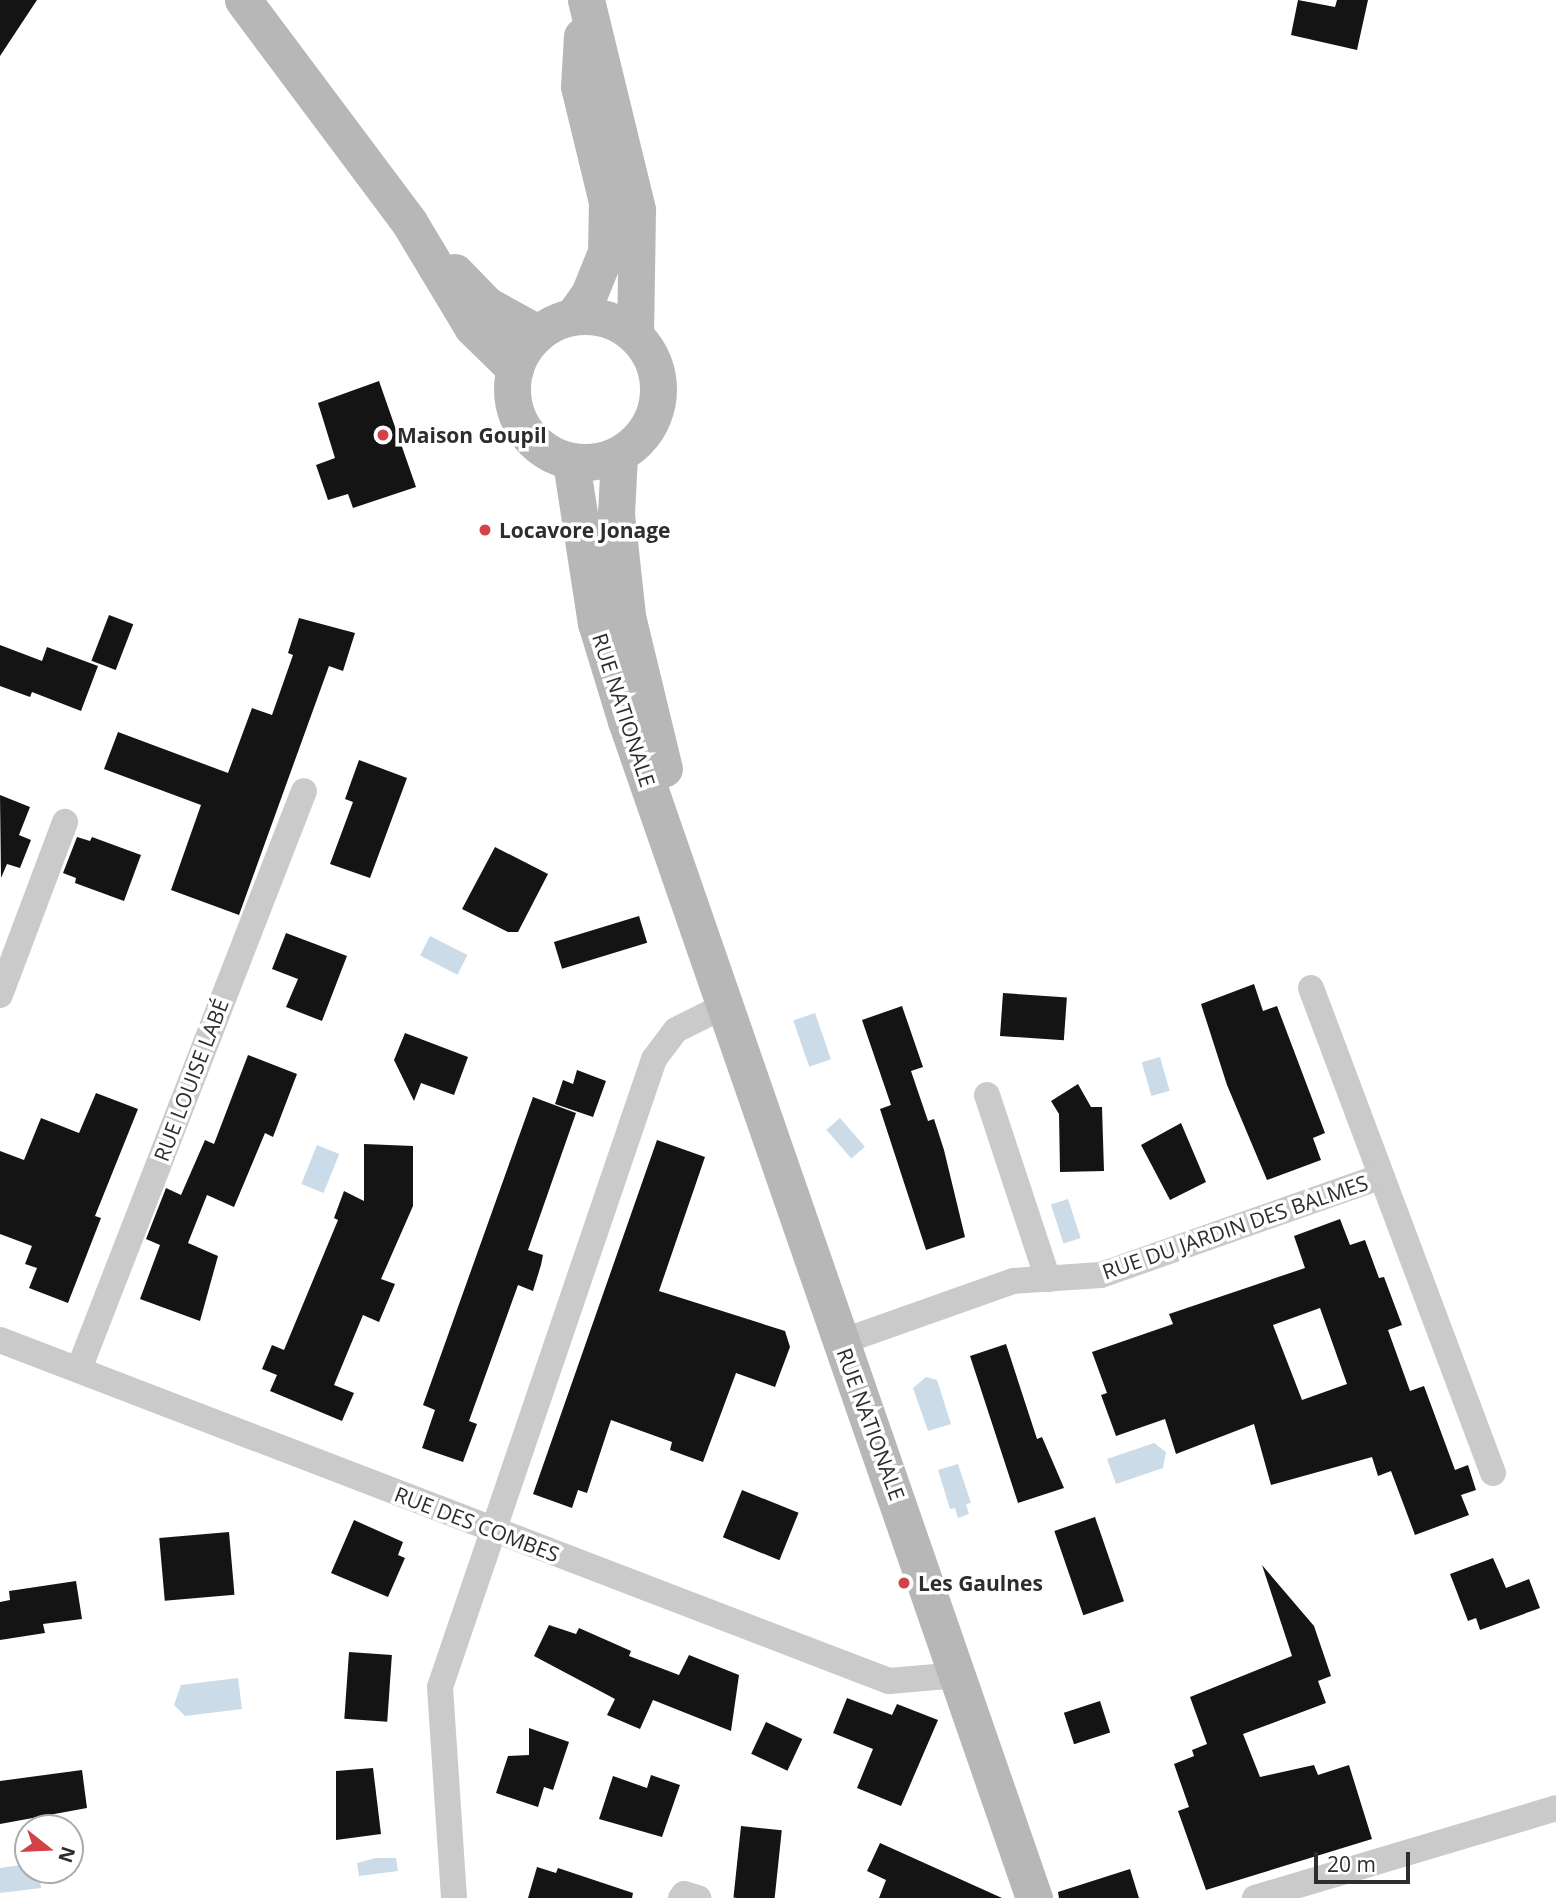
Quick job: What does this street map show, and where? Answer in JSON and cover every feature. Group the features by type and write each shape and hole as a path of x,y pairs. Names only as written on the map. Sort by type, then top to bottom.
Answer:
{"main road":[{"path":"243,0 409,222 472,327 515,369"},
{"path":"573,316 589,294 606,252 607,202 579,86 585,0"},
{"path":"585,0 637,210 635,334 657,371 657,404 644,433 619,455 604,461 570,462 543,449 522,428 511,389 515,369 538,333 573,316 600,317 635,334"},
{"path":"409,222 486,305 538,333"},
{"name":"RUE NATIONALE","path":"619,455 616,514 627,616 705,951"},
{"name":"RUE NATIONALE","path":"570,462 596,623 705,951 959,1675 1034,1898"}],"street":[{"name":"RUE LOUISE LABÉ","path":"79,1369 304,791"},
{"path":"0,995 65,822"},
{"path":"1311,988 1493,1473"},
{"path":"453,1898 440,1688 491,1530 654,1059 676,1030 724,1006"},
{"path":"987,1096 1048,1279"},
{"name":"RUE DU JARDIN DES BALMES","path":"841,1342 1013,1281 1101,1275 1380,1177"},
{"name":"RUE DES COMBES","path":"0,1340 889,1681 959,1675"},
{"path":"1255,1898 1556,1808"},
{"path":"681,1898 684,1894 698,1898"}],"water":[{"path":"430,936 467,955 457,975 420,956"},
{"path":"815,1013 831,1059 809,1067 793,1020"},
{"path":"1160,1057 1170,1091 1151,1096 1142,1062"},
{"path":"840,1118 865,1147 851,1158 826,1130"},
{"path":"317,1145 339,1154 324,1193 301,1184"},
{"path":"1068,1199 1081,1238 1064,1244 1051,1205"},
{"path":"926,1377 937,1380 951,1424 928,1431 913,1388"},
{"path":"1154,1443 1166,1452 1163,1468 1116,1484 1107,1459"},
{"path":"958,1464 971,1503 966,1504 969,1514 958,1518 955,1508 950,1509 938,1470"},
{"path":"238,1678 242,1709 185,1716 174,1705 181,1685"},
{"path":"376,1858 396,1858 398,1871 359,1876 357,1863"},
{"path":"14,1866 14,1884 41,1884 41,1888 0,1893 0,1868"}],"building":[{"path":"0,0 37,0 0,56"},
{"path":"1298,0 1335,7 1337,0 1368,0 1357,50 1291,35"},
{"path":"379,381 416,487 353,508 348,494 328,500 316,465 335,458 318,403"},
{"path":"109,615 133,624 116,670 91,661"},
{"path":"299,618 355,633 343,671 329,666 239,915 171,890 201,805 104,769 118,732 228,773 252,708 272,715 293,655 288,653"},
{"path":"0,645 42,661 47,647 98,666 81,711 32,692 30,697 0,686"},
{"path":"359,760 407,778 370,878 330,864 353,802 345,799"},
{"path":"0,795 30,807 19,835 31,840 20,868 7,864 1,878"},
{"path":"77,837 90,841 92,837 141,855 124,901 75,883 76,878 63,873"},
{"path":"495,847 548,874 518,932 508,932 462,909"},
{"path":"639,916 647,943 562,969 554,942"},
{"path":"286,933 347,956 322,1021 286,1007 298,979 272,969"},
{"path":"1254,984 1263,1011 1277,1006 1325,1133 1313,1138 1321,1160 1267,1180 1227,1085 1201,1004"},
{"path":"1003,993 1067,997 1064,1040 1000,1036"},
{"path":"902,1006 923,1067 911,1071 928,1121 934,1119 965,1237 926,1250 880,1109 891,1105 862,1020"},
{"path":"405,1033 468,1057 454,1095 421,1083 414,1101 394,1060"},
{"path":"248,1055 297,1074 273,1137 265,1133 234,1207 207,1195 188,1243 218,1256 200,1321 140,1299 160,1245 146,1239 166,1188 181,1195 205,1140 214,1144"},
{"path":"577,1070 606,1081 593,1117 555,1104 563,1080 573,1084"},
{"path":"1078,1084 1091,1107 1102,1107 1104,1171 1060,1172 1059,1114 1051,1101"},
{"path":"96,1093 138,1109 95,1216 101,1218 68,1303 29,1288 37,1268 25,1264 32,1246 0,1234 0,1151 24,1160 41,1118 79,1133"},
{"path":"533,1097 576,1113 528,1250 543,1255 533,1291 518,1285 469,1421 477,1424 463,1462 422,1448 435,1410 423,1405"},
{"path":"1181,1123 1206,1182 1170,1200 1141,1145"},
{"path":"657,1140 705,1157 659,1291 785,1331 790,1347 775,1387 736,1373 703,1462 670,1450 672,1442 611,1420 587,1493 578,1490 572,1508 533,1494"},
{"path":"364,1144 413,1146 413,1206 381,1279 395,1284 379,1322 363,1315 334,1385 354,1393 342,1421 270,1391 277,1375 262,1369 272,1345 284,1350 338,1220 334,1218 344,1191 364,1201"},
{"path":"1340,1219 1350,1245 1365,1240 1379,1278 1384,1277 1402,1325 1388,1330 1410,1391 1424,1386 1455,1470 1468,1465 1476,1490 1461,1495 1469,1515 1415,1535 1391,1471 1378,1476 1372,1457 1271,1485 1254,1424 1176,1454 1165,1419 1116,1436 1101,1395 1107,1393 1092,1352 1173,1324 1169,1314 1305,1268 1294,1236","holes":["1320,1308 1347,1384 1302,1400 1273,1325"]},
{"path":"1006,1344 1037,1439 1042,1437 1064,1488 1018,1503 970,1356"},
{"path":"742,1490 799,1513 779,1560 723,1537"},
{"path":"1095,1517 1124,1601 1083,1615 1054,1531"},
{"path":"354,1520 403,1542 398,1555 405,1558 388,1597 331,1573"},
{"path":"229,1532 234,1595 165,1601 159,1538"},
{"path":"1493,1558 1506,1588 1529,1579 1540,1608 1480,1630 1476,1618 1468,1621 1450,1574"},
{"path":"1262,1565 1314,1626 1331,1676 1318,1681 1326,1703 1243,1734 1260,1777 1314,1765 1318,1775 1349,1765 1372,1839 1206,1890 1178,1811 1189,1807 1174,1764 1194,1756 1192,1750 1207,1744 1190,1697 1292,1656"},
{"path":"76,1581 82,1619 43,1624 45,1633 0,1640 0,1602 10,1600 9,1591"},
{"path":"549,1625 576,1634 579,1628 631,1651 629,1656 679,1675 689,1655 739,1675 731,1731 653,1700 640,1729 607,1715 615,1699 534,1656"},
{"path":"349,1652 392,1655 387,1722 344,1719"},
{"path":"847,1698 892,1715 897,1704 938,1720 901,1806 857,1788 873,1749 833,1733"},
{"path":"1100,1701 1110,1732 1074,1744 1064,1713"},
{"path":"766,1722 802,1739 787,1771 751,1754"},
{"path":"529,1728 569,1742 553,1790 544,1787 538,1807 496,1793 508,1756 529,1755"},
{"path":"373,1768 381,1834 336,1840 336,1771"},
{"path":"82,1770 87,1808 54,1814 14,1814 14,1821 0,1824 0,1781"},
{"path":"651,1775 680,1785 662,1837 599,1819 613,1776 647,1788"},
{"path":"741,1826 782,1830 775,1898 733,1898"},
{"path":"880,1843 1002,1898 879,1898 886,1880 867,1871"},
{"path":"537,1867 556,1873 558,1868 633,1893 632,1898 528,1898"},
{"path":"1130,1869 1139,1898 1059,1898 1058,1892"}],"place":[{"name":"Maison Goupil","path":"383,435"},
{"name":"Locavore Jonage","path":"485,530"},
{"name":"Les Gaulnes","path":"904,1583"}]}
